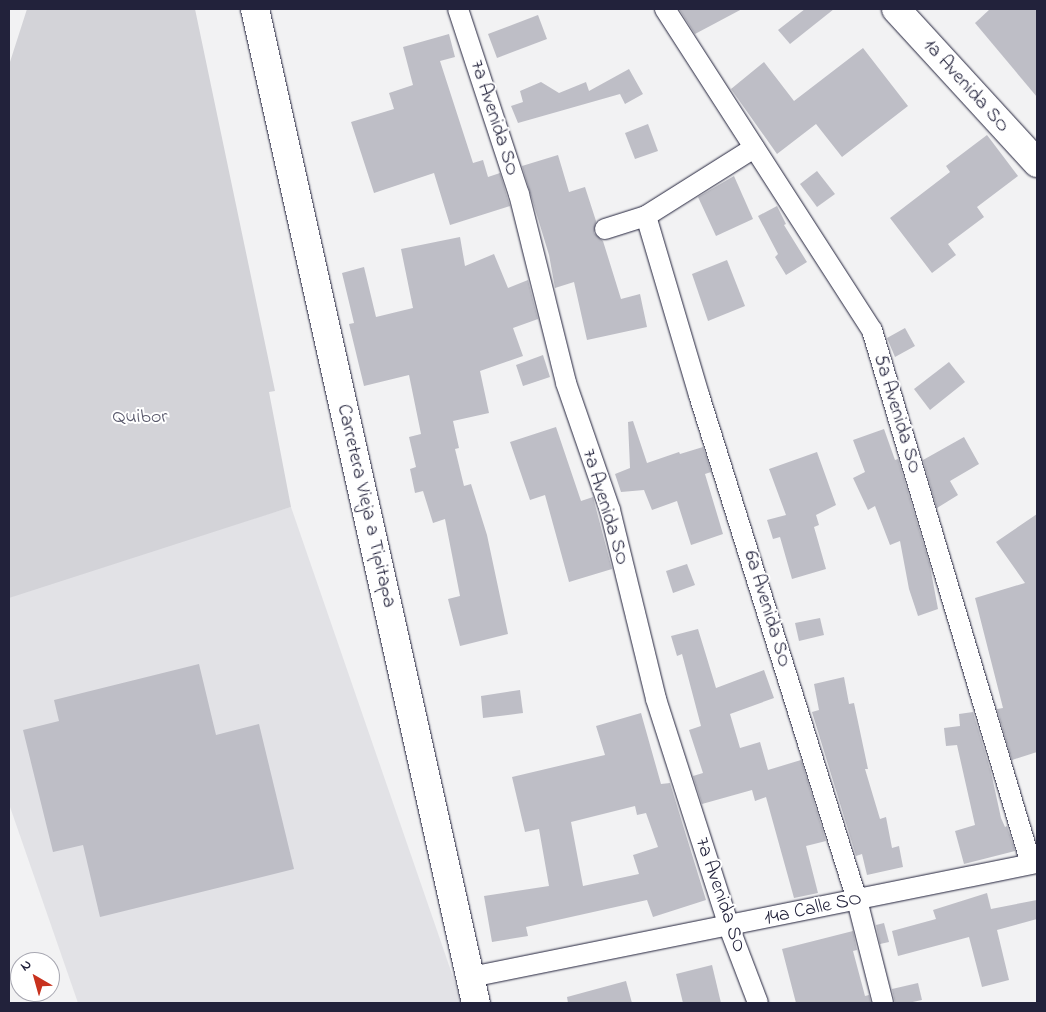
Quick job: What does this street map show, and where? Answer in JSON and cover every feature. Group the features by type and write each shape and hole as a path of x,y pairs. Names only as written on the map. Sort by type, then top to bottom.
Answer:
{"main road":[{"name":"Carretera Vieja a Tipitapa","path":"255,9 473,990"},
{"name":"1a Avenida SO","path":"898,10 1037,163"}],"street":[{"name":"7a Avenida SO","path":"458,9 519,194 566,383 610,510 656,699 729,927 758,1003"},
{"name":"5a Avenida SO","path":"665,9 872,330 1034,864"},
{"path":"604,229 646,216 754,148"},
{"name":"6a Avenida SO","path":"646,216 699,395 857,900 884,1003"},
{"name":"14a Calle SO","path":"473,990 729,927 1034,864"}],"shaded area":[{"path":"291,507 462,1003 78,1003 9,804 9,593"}],"green space":[{"name":"Quibor","path":"27,9 195,9 275,391 269,392 291,507 9,598 9,65"}],"building":[{"path":"679,9 742,9 695,34"},
{"path":"805,9 834,9 790,44 778,30"},
{"path":"990,9 1037,9 1037,97 975,23"},
{"path":"538,15 547,39 497,58 488,34"},
{"path":"449,34 455,57 440,61 473,163 483,160 488,177 500,173 510,206 450,225 434,173 374,193 351,122 394,109 389,93 413,85 403,47"},
{"path":"863,48 908,106 842,157 816,124 777,154 731,89 764,62 794,101"},
{"path":"629,69 643,94 625,104 620,94 518,123 511,106 523,102 520,91 541,82 559,93 586,82 589,91"},
{"path":"648,124 658,151 635,159 625,133"},
{"path":"987,135 1018,176 977,207 984,217 948,244 956,255 932,273 890,218 950,172 946,166"},
{"path":"558,155 569,192 585,187 596,221 594,233 603,241 621,299 640,294 647,327 587,340 574,282 555,288 549,255 522,166"},
{"path":"817,171 835,194 817,207 800,184"},
{"path":"734,176 753,219 716,236 698,197"},
{"path":"777,206 786,224 784,225 807,262 786,275 775,257 778,254 758,216"},
{"path":"460,237 465,266 494,254 508,288 528,280 538,319 513,328 523,356 480,371 489,413 453,421 459,448 455,449 464,486 471,484 487,535 508,634 460,646 448,599 460,596 445,519 433,523 423,491 415,493 410,469 416,467 409,437 421,434 409,375 364,386 349,324 354,323 342,273 364,267 376,317 413,308 401,249"},
{"path":"727,260 745,306 708,321 692,274"},
{"path":"905,328 915,346 895,357 887,338"},
{"path":"543,355 550,377 523,386 516,365"},
{"path":"949,362 965,382 930,410 914,389"},
{"path":"633,421 647,463 679,452 680,454 703,447 711,472 705,474 723,534 691,545 677,501 652,510 644,490 621,492 615,474 630,468 628,422"},
{"path":"556,427 581,501 593,497 612,569 569,582 545,495 530,500 510,442"},
{"path":"884,429 895,460 898,459 930,566 938,609 918,616 909,589 900,541 890,545 875,506 868,510 853,478 865,472 853,440"},
{"path":"964,437 979,464 950,481 958,495 937,508 923,460"},
{"path":"817,452 836,505 816,515 819,525 814,527 826,569 792,579 780,537 773,539 767,520 786,515 769,469"},
{"path":"1037,514 1037,752 1012,760 997,709 1003,708 975,598 1025,583 996,542"},
{"path":"687,564 695,585 673,593 666,571"},
{"path":"820,618 824,635 799,641 795,623"},
{"path":"698,629 716,688 764,670 774,698 730,714 740,748 760,742 768,770 801,760 826,841 806,846 818,893 794,898 766,797 755,801 752,790 702,804 693,776 703,773 689,730 701,726 682,654 677,656 671,636"},
{"path":"199,664 216,735 259,724 294,869 100,917 83,845 53,852 23,730 59,721 54,700"},
{"path":"844,677 849,704 854,703 868,769 865,769 880,819 886,817 892,848 899,846 903,867 867,875 862,854 856,856 812,712 819,710 814,684"},
{"path":"520,690 523,713 483,718 481,696"},
{"path":"973,712 991,772 1001,818 1005,827 1007,826 1015,851 964,864 955,831 975,825 957,745 946,746 944,728 960,726 959,714"},
{"path":"641,713 661,784 670,783 706,900 653,917 647,900 526,927 528,936 492,942 484,896 549,886 539,829 525,832 512,777 605,755 596,726","holes":["635,806 637,815 646,813 658,847 633,855 639,874 583,886 571,822"]},
{"path":"987,893 991,909 1037,900 1037,919 997,930 1009,980 982,987 969,937 898,956 892,931 936,919 933,910"},
{"path":"884,923 889,942 880,944 876,925"},
{"path":"853,931 857,950 853,951 865,996 869,995 871,1003 796,1003 782,949"},
{"path":"712,965 721,1003 683,1003 676,974"},
{"path":"626,981 632,1003 568,1003 567,997"},
{"path":"918,983 922,1000 895,1003 892,989"}]}
